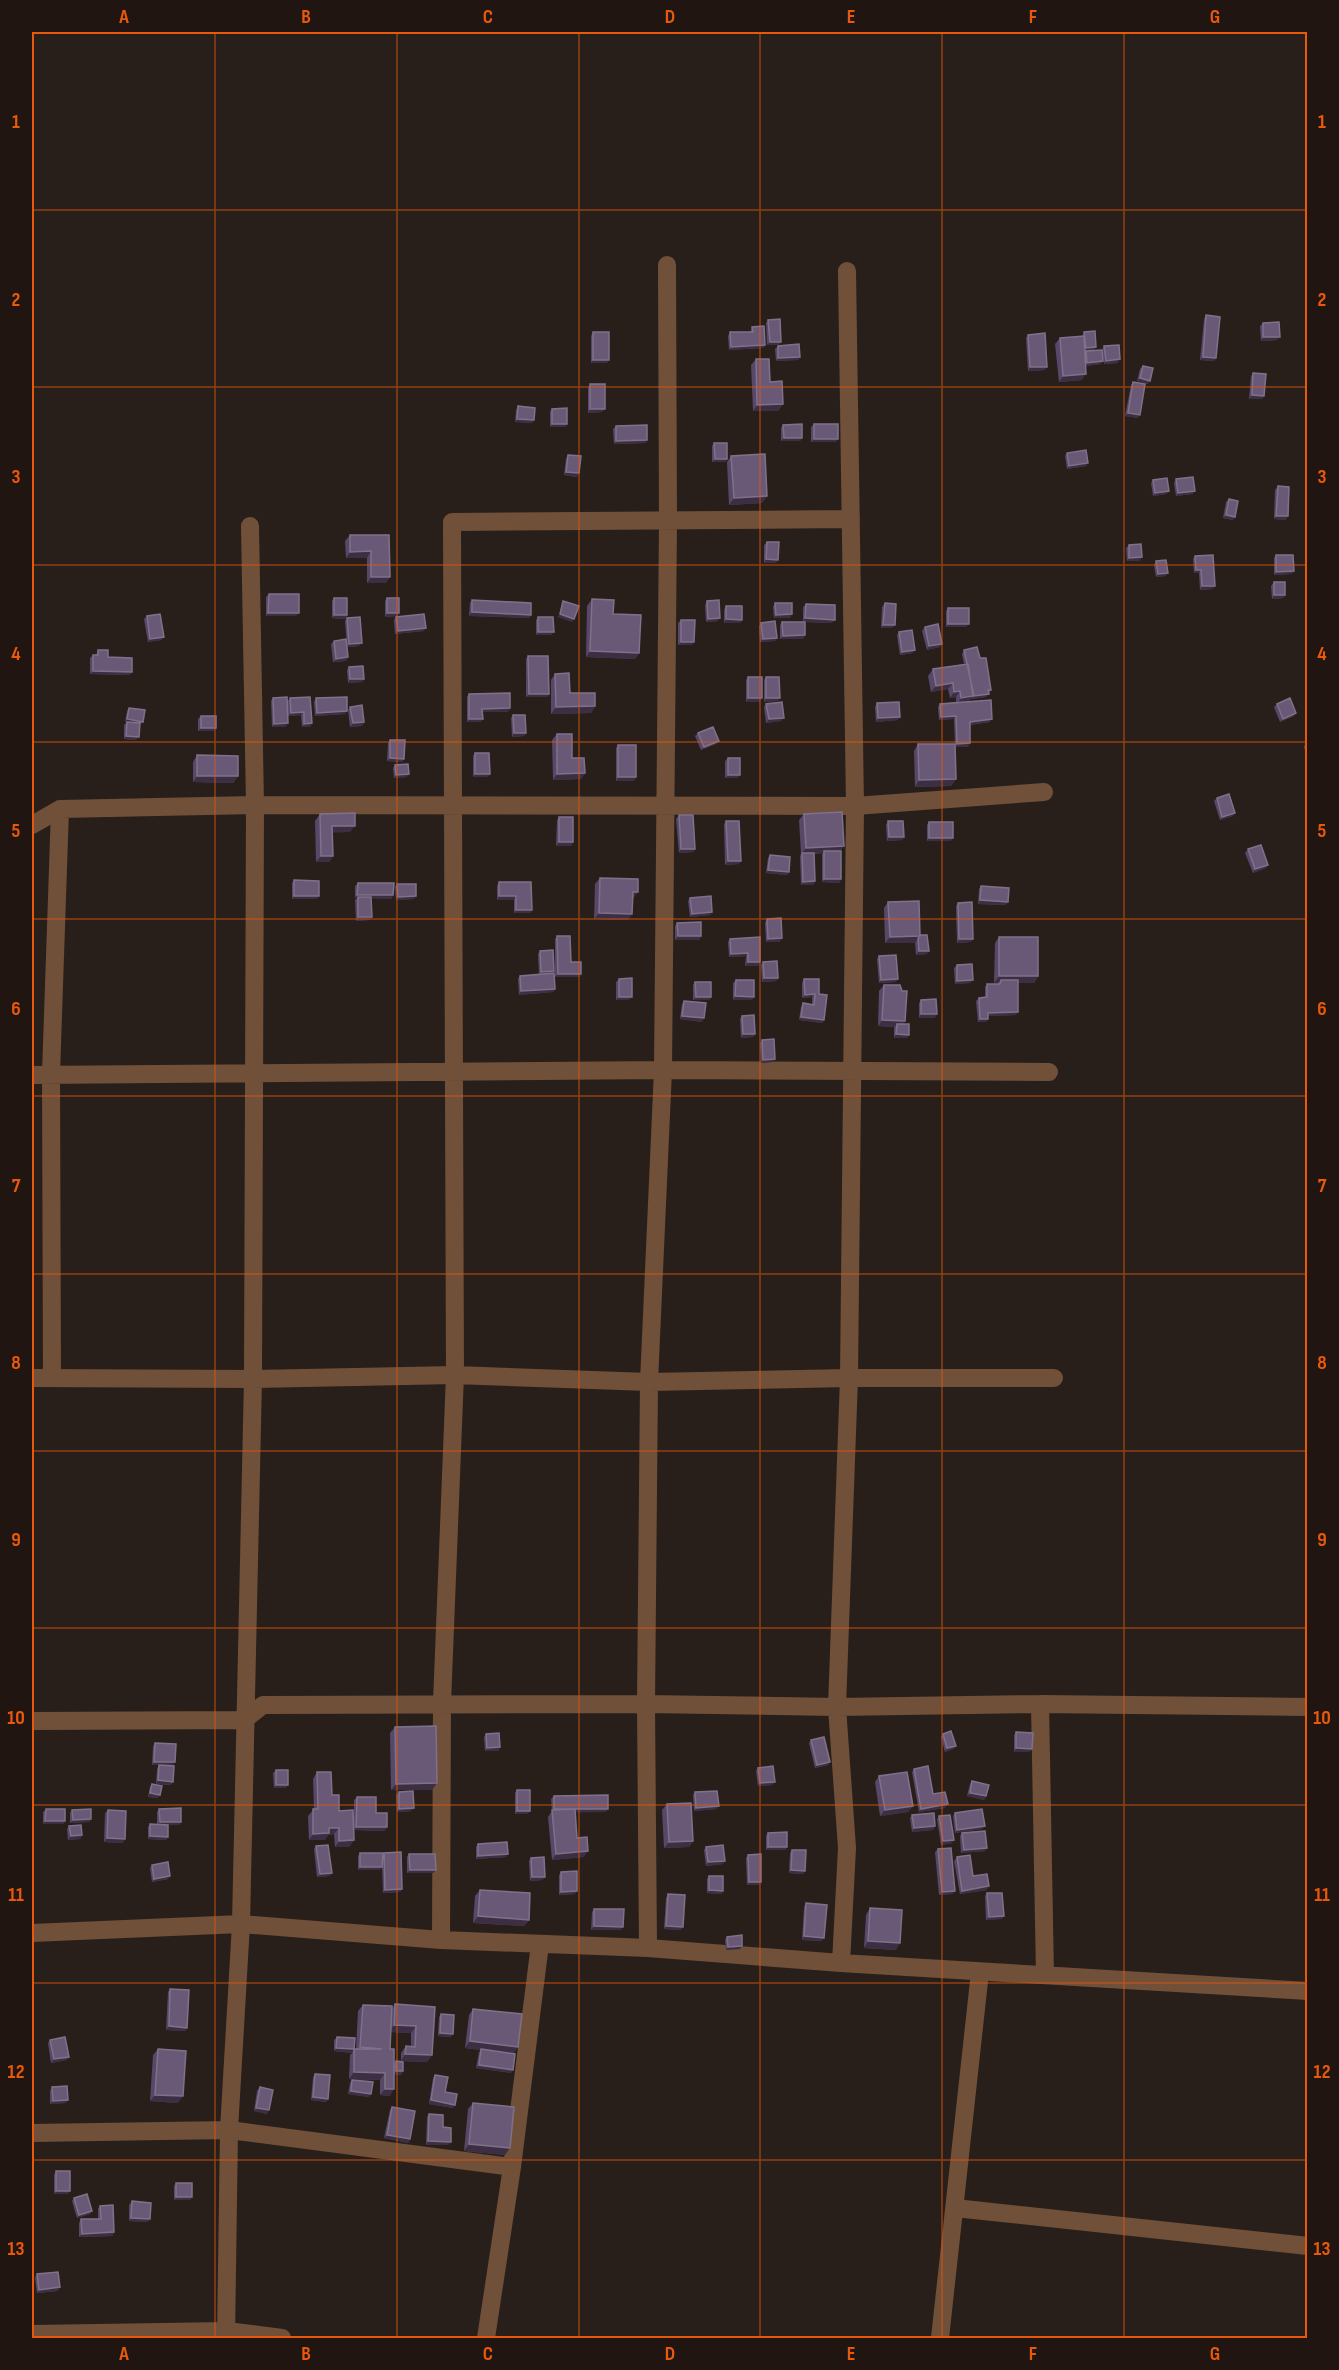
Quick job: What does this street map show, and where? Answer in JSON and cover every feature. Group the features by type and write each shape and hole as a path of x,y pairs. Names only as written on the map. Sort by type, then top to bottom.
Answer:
{"street":[{"path":"648,1948 646,1704 648,1382 663,1070 668,521 667,266"},
{"path":"841,1963 847,1848 837,1707 849,1378 855,806 847,270"},
{"path":"441,1940 442,1703 455,1375 452,522 850,519"},
{"path":"226,2335 229,2130 241,1924 253,1379 255,806 249,526"},
{"path":"32,825 60,809 255,806 855,806 1044,792"},
{"path":"52,1378 51,1074 60,809"},
{"path":"32,1075 663,1070 1049,1072"},
{"path":"32,1378 253,1379 455,1375 648,1382 849,1378 1054,1378"},
{"path":"32,1721 244,1720 263,1705 442,1703 837,1707 1040,1704 1308,1707"},
{"path":"1040,1704 1045,1975"},
{"path":"32,1933 241,1924 441,1940 648,1948 841,1963 1308,1991"},
{"path":"486,2338 512,2167 540,1944"},
{"path":"940,2338 980,1972"},
{"path":"32,2133 229,2130 512,2167"},
{"path":"955,2208 1308,2246"},
{"path":"32,2334 226,2335 282,2338"}],"building":[{"path":"1206,315 1220,317 1216,358 1203,357"},
{"path":"780,319 781,342 770,342 768,320"},
{"path":"1279,322 1280,337 1263,337 1263,323"},
{"path":"764,326 765,345 731,347 730,332 753,332 752,327"},
{"path":"1095,331 1096,347 1086,348 1084,332"},
{"path":"593,332 609,332 609,360 593,360"},
{"path":"1045,333 1047,367 1030,367 1028,335"},
{"path":"1084,336 1086,374 1063,376 1060,338"},
{"path":"799,344 800,357 778,358 778,346"},
{"path":"1119,345 1120,359 1106,361 1104,346"},
{"path":"1102,350 1103,361 1087,363 1086,351"},
{"path":"756,359 769,359 770,382 782,381 783,404 757,405"},
{"path":"1143,366 1153,368 1150,381 1140,378"},
{"path":"1253,373 1266,374 1264,396 1252,395"},
{"path":"1133,382 1145,384 1140,415 1128,413"},
{"path":"590,384 605,384 605,409 590,409"},
{"path":"518,406 535,408 534,420 517,419"},
{"path":"567,408 567,424 552,424 552,409"},
{"path":"802,424 802,438 784,438 783,425"},
{"path":"814,424 838,424 838,439 814,439"},
{"path":"647,425 647,440 616,441 616,426"},
{"path":"714,443 727,443 727,459 715,459"},
{"path":"1086,450 1088,463 1069,466 1067,453"},
{"path":"765,454 767,496 734,498 731,456"},
{"path":"568,455 581,456 579,473 566,472"},
{"path":"1193,477 1195,491 1178,493 1176,479"},
{"path":"1167,478 1169,491 1155,493 1153,480"},
{"path":"1278,486 1289,487 1288,516 1276,516"},
{"path":"1229,499 1238,501 1235,517 1226,515"},
{"path":"350,535 389,535 390,577 371,577 371,551 350,552"},
{"path":"767,542 779,542 778,560 766,559"},
{"path":"1141,544 1142,557 1129,558 1129,545"},
{"path":"1213,555 1215,586 1202,586 1201,570 1196,570 1195,556"},
{"path":"1276,555 1293,555 1294,571 1276,572"},
{"path":"1166,560 1168,573 1158,574 1156,561"},
{"path":"1274,582 1285,582 1285,595 1274,595"},
{"path":"269,594 299,594 299,613 268,613"},
{"path":"334,598 347,598 347,615 334,615"},
{"path":"387,598 399,598 399,613 387,613"},
{"path":"592,599 614,600 613,614 641,615 639,653 590,651"},
{"path":"472,600 531,603 531,615 472,612"},
{"path":"719,600 720,618 708,619 707,601"},
{"path":"563,601 579,606 574,619 560,614"},
{"path":"775,603 792,603 792,614 776,615"},
{"path":"885,603 896,604 895,625 883,625"},
{"path":"806,604 835,605 835,620 805,618"},
{"path":"726,606 742,606 742,620 726,619"},
{"path":"948,608 969,608 969,624 948,624"},
{"path":"160,614 164,637 150,639 147,616"},
{"path":"424,614 426,628 398,631 396,617"},
{"path":"360,617 362,643 349,644 347,618"},
{"path":"538,617 553,617 554,632 538,632"},
{"path":"681,620 695,620 694,642 681,642"},
{"path":"775,621 777,638 763,639 761,623"},
{"path":"782,622 805,622 805,635 783,636"},
{"path":"938,624 942,644 929,646 925,627"},
{"path":"912,630 915,650 902,652 899,632"},
{"path":"346,639 348,657 336,659 334,641"},
{"path":"977,647 980,658 986,658 991,690 988,690 989,694 974,696 964,650"},
{"path":"98,650 108,650 108,657 132,658 132,672 93,671 93,655 98,655"},
{"path":"528,656 548,656 549,694 529,694"},
{"path":"968,664 973,696 961,698 960,691 954,692 953,683 936,686 933,669"},
{"path":"363,666 364,679 350,679 349,667"},
{"path":"569,673 570,693 595,693 595,706 556,707 555,674"},
{"path":"748,677 762,677 762,698 748,698"},
{"path":"766,677 779,677 780,698 766,698"},
{"path":"510,693 510,708 482,709 483,719 469,719 469,694"},
{"path":"287,697 288,723 274,724 273,698"},
{"path":"310,697 312,723 304,724 304,712 291,713 290,698"},
{"path":"347,697 347,711 317,713 316,698"},
{"path":"1290,698 1296,713 1283,719 1277,704"},
{"path":"991,700 992,719 970,722 970,743 957,744 956,716 941,717 940,704"},
{"path":"782,702 784,718 769,719 766,704"},
{"path":"899,702 900,717 878,718 877,703"},
{"path":"362,705 364,722 353,723 350,707"},
{"path":"129,708 145,710 143,722 127,719"},
{"path":"513,715 525,715 526,733 514,733"},
{"path":"201,716 216,716 216,728 201,728"},
{"path":"127,722 140,723 139,737 126,736"},
{"path":"713,727 719,741 704,747 698,733"},
{"path":"557,734 572,734 572,758 584,758 585,773 557,774"},
{"path":"390,740 405,740 404,759 390,758"},
{"path":"918,744 955,744 956,779 919,780"},
{"path":"618,745 636,745 636,777 618,777"},
{"path":"475,753 489,753 490,774 475,774"},
{"path":"197,755 238,756 238,776 197,776"},
{"path":"728,758 740,758 740,775 728,775"},
{"path":"408,764 409,774 396,775 395,765"},
{"path":"1229,794 1235,813 1222,817 1217,798"},
{"path":"842,812 844,846 806,848 804,814"},
{"path":"355,813 355,826 332,826 333,856 321,856 320,814"},
{"path":"679,815 693,815 695,849 681,849"},
{"path":"559,817 573,817 573,842 559,842"},
{"path":"726,821 739,821 741,861 728,861"},
{"path":"888,821 903,821 904,837 889,837"},
{"path":"929,822 953,822 953,838 929,838"},
{"path":"1261,845 1268,865 1255,869 1248,849"},
{"path":"824,851 841,851 841,879 824,879"},
{"path":"802,853 814,853 815,881 803,882"},
{"path":"770,855 790,857 789,872 768,870"},
{"path":"600,878 638,879 638,892 633,892 632,914 599,913"},
{"path":"294,880 319,881 319,896 294,896"},
{"path":"499,882 531,882 532,910 516,910 516,896 499,896"},
{"path":"358,883 394,883 393,895 357,895"},
{"path":"397,884 416,884 416,896 398,897"},
{"path":"981,886 1009,888 1008,902 980,900"},
{"path":"711,896 712,912 692,914 690,898"},
{"path":"358,897 371,897 372,917 358,917"},
{"path":"919,901 920,936 890,937 888,902"},
{"path":"972,902 973,939 959,939 958,903"},
{"path":"781,918 782,938 768,939 767,919"},
{"path":"701,922 701,936 678,936 677,923"},
{"path":"920,935 927,935 929,951 919,951"},
{"path":"557,936 570,936 571,962 581,962 581,974 558,974"},
{"path":"760,937 760,962 748,962 748,953 731,954 730,939"},
{"path":"999,937 1038,937 1038,976 999,976"},
{"path":"553,950 554,971 541,972 540,951"},
{"path":"896,955 898,979 881,980 879,956"},
{"path":"777,961 778,978 764,978 763,962"},
{"path":"972,964 973,980 957,981 957,965"},
{"path":"554,973 555,989 521,991 520,976"},
{"path":"632,978 632,997 619,997 619,979"},
{"path":"804,979 819,979 819,994 827,995 824,1020 801,1017 803,1003 814,1005 815,994 805,995"},
{"path":"736,980 754,980 754,997 735,996"},
{"path":"1001,980 1018,980 1018,1012 988,1013 988,1019 980,1019 979,998 987,997 987,984 1000,984"},
{"path":"695,982 711,982 711,997 696,997"},
{"path":"884,985 900,985 902,991 907,991 905,1021 882,1020"},
{"path":"936,999 937,1014 921,1014 921,1000"},
{"path":"684,1001 706,1003 704,1018 682,1016"},
{"path":"754,1015 755,1034 743,1034 742,1016"},
{"path":"897,1024 909,1024 909,1035 896,1034"},
{"path":"774,1039 775,1059 763,1060 762,1040"},
{"path":"436,1726 437,1783 396,1784 395,1727"},
{"path":"951,1731 956,1746 947,1748 943,1734"},
{"path":"1016,1732 1033,1733 1032,1749 1016,1748"},
{"path":"499,1733 500,1747 487,1748 486,1734"},
{"path":"824,1737 830,1762 817,1765 811,1740"},
{"path":"155,1743 176,1744 175,1762 154,1762"},
{"path":"159,1765 174,1766 173,1782 158,1780"},
{"path":"773,1766 775,1782 760,1783 758,1768"},
{"path":"928,1766 933,1794 945,1792 948,1804 921,1809 914,1769"},
{"path":"276,1770 288,1770 288,1785 276,1785"},
{"path":"317,1772 331,1772 332,1795 339,1795 339,1811 353,1810 354,1840 339,1841 339,1828 329,1828 329,1833 313,1834 313,1809 318,1809"},
{"path":"907,1772 913,1806 885,1810 879,1776"},
{"path":"972,1781 989,1785 986,1796 970,1793"},
{"path":"152,1784 162,1786 160,1795 150,1793"},
{"path":"517,1790 530,1790 530,1811 517,1811"},
{"path":"413,1791 414,1808 399,1809 399,1792"},
{"path":"717,1791 719,1806 696,1808 695,1792"},
{"path":"608,1795 608,1809 554,1809 554,1796"},
{"path":"357,1797 376,1797 376,1813 387,1813 387,1827 356,1827"},
{"path":"691,1803 693,1841 669,1842 667,1804"},
{"path":"181,1808 181,1822 160,1822 159,1809"},
{"path":"46,1809 65,1809 65,1821 45,1821"},
{"path":"91,1809 91,1819 73,1820 72,1810"},
{"path":"575,1809 577,1838 587,1837 588,1851 556,1854 552,1810"},
{"path":"982,1809 985,1826 957,1830 955,1813"},
{"path":"108,1810 126,1811 125,1839 107,1838"},
{"path":"934,1813 935,1826 914,1828 912,1815"},
{"path":"950,1815 954,1840 943,1841 939,1816"},
{"path":"150,1824 168,1825 168,1837 150,1836"},
{"path":"81,1825 82,1835 71,1836 69,1826"},
{"path":"985,1831 987,1848 964,1850 962,1833"},
{"path":"787,1832 787,1847 768,1847 768,1833"},
{"path":"507,1842 508,1854 478,1856 478,1844"},
{"path":"328,1845 332,1873 320,1874 316,1846"},
{"path":"723,1845 725,1861 708,1862 706,1847"},
{"path":"951,1848 955,1891 942,1892 938,1849"},
{"path":"792,1850 806,1850 805,1871 791,1870"},
{"path":"401,1852 402,1889 385,1890 384,1853"},
{"path":"360,1853 383,1853 382,1867 360,1867"},
{"path":"409,1854 435,1854 436,1870 410,1870"},
{"path":"761,1854 761,1882 749,1882 748,1855"},
{"path":"970,1855 973,1876 987,1874 989,1886 962,1891 957,1857"},
{"path":"544,1857 545,1877 532,1877 531,1858"},
{"path":"168,1862 170,1876 154,1879 152,1865"},
{"path":"577,1871 577,1891 561,1892 561,1872"},
{"path":"709,1876 723,1876 723,1891 709,1890"},
{"path":"480,1890 530,1893 529,1920 478,1916"},
{"path":"987,1893 1002,1893 1004,1916 989,1917"},
{"path":"668,1894 685,1895 683,1927 666,1926"},
{"path":"806,1903 827,1905 824,1938 804,1936"},
{"path":"870,1908 902,1910 900,1943 868,1941"},
{"path":"594,1909 624,1909 623,1927 594,1926"},
{"path":"742,1935 742,1946 728,1947 727,1937"},
{"path":"170,1989 189,1990 187,2028 169,2026"},
{"path":"395,2004 435,2007 432,2055 405,2054 406,2046 415,2047 416,2026 394,2025"},
{"path":"363,2005 392,2006 390,2049 394,2049 394,2089 385,2089 385,2073 354,2072 354,2049 382,2049 360,2047"},
{"path":"473,2009 522,2014 518,2047 470,2041"},
{"path":"441,2014 454,2015 453,2034 440,2033"},
{"path":"65,2037 69,2057 54,2059 50,2040"},
{"path":"337,2037 355,2038 354,2049 336,2048"},
{"path":"158,2049 186,2051 183,2096 155,2095"},
{"path":"481,2049 515,2054 513,2070 479,2065"},
{"path":"396,2061 403,2062 403,2071 396,2071"},
{"path":"315,2074 330,2075 328,2099 313,2097"},
{"path":"435,2075 448,2077 445,2092 457,2094 455,2105 431,2100"},
{"path":"352,2080 373,2082 371,2094 351,2091"},
{"path":"67,2086 68,2100 53,2101 52,2087"},
{"path":"260,2087 273,2090 269,2110 256,2108"},
{"path":"473,2103 514,2107 510,2148 469,2144"},
{"path":"392,2107 415,2111 410,2139 387,2135"},
{"path":"429,2114 443,2115 443,2127 451,2128 451,2142 428,2141"},
{"path":"56,2171 70,2171 70,2191 56,2191"},
{"path":"176,2183 192,2183 192,2197 176,2197"},
{"path":"87,2194 92,2211 79,2215 74,2198"},
{"path":"132,2201 151,2203 150,2219 131,2218"},
{"path":"113,2205 114,2232 82,2234 81,2219 101,2219 100,2206"},
{"path":"58,2272 60,2287 39,2290 37,2274"}]}
